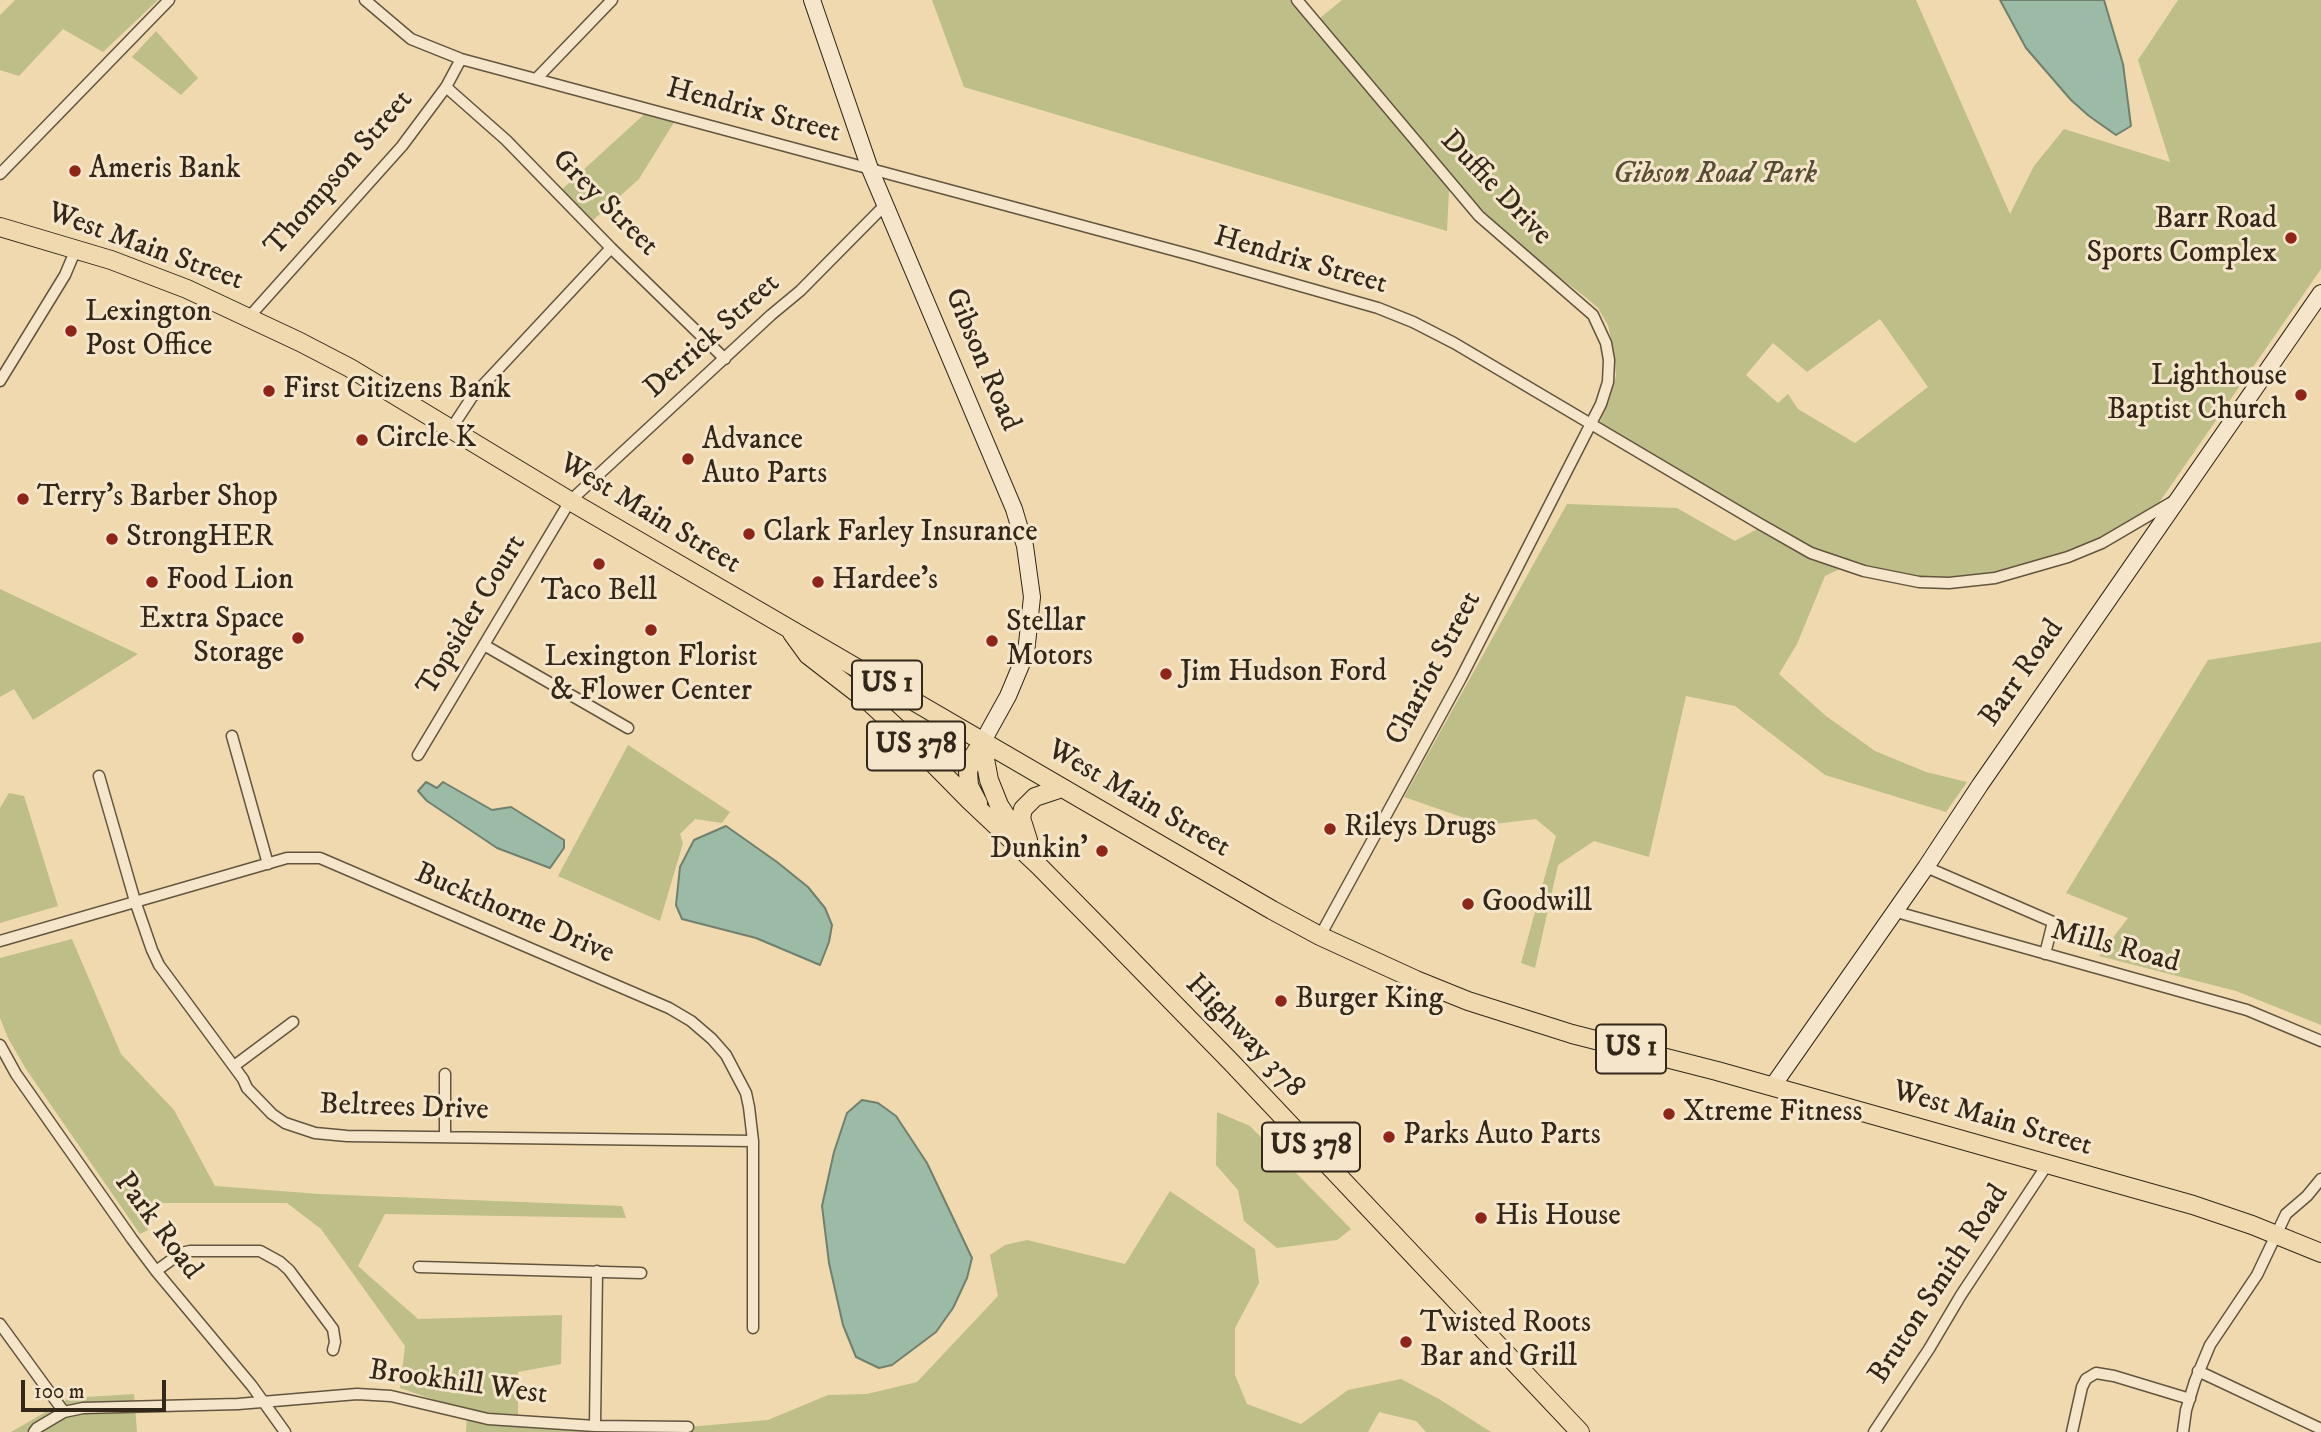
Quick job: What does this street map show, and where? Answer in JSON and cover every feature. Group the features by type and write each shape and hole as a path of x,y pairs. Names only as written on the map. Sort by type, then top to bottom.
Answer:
{"main road":[{"name":"West Main Street","path":"0,227 76,248 148,273 249,317 350,368 570,501 1272,911 1403,975 1468,1001 1572,1034 2193,1205 2321,1253"},
{"name":"US 378","path":"790,630 808,655 899,729 1039,866"},
{"path":"982,743 970,763 967,779 986,816"},
{"name":"US 378","path":"982,743 989,780 999,805 1039,866"},
{"path":"1039,866 1023,827 1023,809 1035,797 1062,788"},
{"name":"Highway 378","path":"1039,866 1240,1071 1580,1432"}],"street":[{"path":"0,174 169,0"},
{"name":"Hendrix Street","path":"365,0 411,39 461,59 1378,308 1438,334 1811,553 1864,571 1919,582 1977,581 2044,565 2102,543 2180,497"},
{"path":"537,78 612,0"},
{"name":"Gibson Road","path":"812,0 870,169 1014,509 1030,571 1032,597 1024,661 982,743"},
{"name":"Duffie Drive","path":"1297,0 1479,216 1593,315 1606,344 1609,360 1604,393 1590,424"},
{"name":"Thompson Street","path":"249,317 402,146 446,87 461,59"},
{"name":"Grey Street","path":"446,87 506,140 611,248 725,359"},
{"name":"Derrick Street","path":"570,501 827,265 886,204"},
{"path":"0,381 65,275 76,248"},
{"path":"451,429 472,397 611,248"},
{"name":"Barr Road","path":"1772,1087 2321,293"},
{"name":"Chariot Street","path":"1320,936 1461,678 1590,424"},
{"name":"Topsider Court","path":"418,755 570,501"},
{"path":"484,645 628,728"},
{"path":"232,736 268,864"},
{"name":"Beltrees Drive","path":"99,776 135,901 159,965 259,1102 285,1123 300,1130 347,1136 753,1141"},
{"name":"Buckthorne Drive","path":"0,941 268,864 297,857 320,858 656,1003 691,1021 712,1039 736,1072 749,1107 753,1141 753,1328"},
{"path":"1926,867 2053,922 2045,954"},
{"name":"Mills Road","path":"1893,911 2248,1010 2321,1041"},
{"path":"234,1066 293,1022"},
{"name":"Park Road","path":"0,1045 16,1074 156,1271 264,1401 285,1432"},
{"path":"445,1074 445,1136"},
{"name":"Bruton Smith Road","path":"1874,1432 2047,1165"},
{"path":"2183,1432 2198,1371 2210,1345 2257,1275 2286,1214 2307,1196 2321,1179"},
{"path":"156,1271 181,1253 198,1250 251,1250 271,1256 289,1270 333,1329 333,1350"},
{"path":"419,1267 641,1273"},
{"path":"595,1426 597,1271"},
{"path":"0,1324 64,1412 34,1432"},
{"path":"2198,1371 2321,1429"},
{"path":"2072,1432 2082,1387 2086,1379 2096,1373 2190,1399"},
{"name":"Brookhill West","path":"64,1412 102,1406 238,1404 357,1394 391,1396 488,1419 595,1426 688,1427"}],"green space":[{"path":"15,0 158,0 103,52 63,29 19,76 0,70 0,15"},
{"path":"932,0 1290,0 1449,190 1447,231 964,87"},
{"name":"Gibson Road Park","path":"1342,0 1916,0 2010,214 2034,166 2064,129 2170,162 2138,60 2178,0 2321,0 2321,269 2149,517 2068,557 1949,583 1846,566 1825,576 1797,644 1779,674 1826,716 1875,751 1926,772 1967,782 1946,812 1825,775 1735,706 1686,696 1649,857 1594,841 1558,865 1535,968 1521,963 1556,836 1536,819 1485,825 1404,797 1567,504 1677,508 1735,541 1759,528 1800,545 1600,422 1616,376 1608,325 1598,308 1524,250 1476,204 1314,23","holes":["1880,319 1928,387 1855,443 1798,409 1788,394 1778,403 1746,375 1773,343 1807,372"]},
{"path":"156,31 198,78 181,95 132,57"},
{"path":"650,109 678,116 639,179 589,224 558,193"},
{"path":"0,589 138,654 33,720 14,689 0,697"},
{"path":"2321,642 2321,1025 2236,991 2099,956 2128,918 2066,893 2208,660"},
{"path":"628,745 730,812 722,823 695,819 680,834 683,843 660,921 558,876"},
{"path":"9,793 24,796 58,906 0,923 0,808"},
{"path":"72,939 121,1054 174,1110 215,1186 319,1194 622,1206 626,1218 385,1214 358,1266 418,1319 562,1315 561,1364 518,1372 518,1419 688,1427 768,1420 828,1395 867,1394 917,1382 998,1296 990,1255 1005,1245 1027,1240 1125,1264 1170,1191 1255,1249 1259,1283 1235,1328 1235,1375 1247,1404 1301,1424 1348,1390 1401,1379 1491,1432 1426,1432 1416,1421 1379,1412 1368,1432 466,1432 467,1411 400,1388 405,1346 321,1229 287,1203 140,1203 148,1230 140,1234 26,1069 0,1018 0,958"},
{"path":"1217,1112 1250,1126 1351,1229 1337,1240 1277,1248 1244,1221 1238,1190 1216,1165"},
{"path":"134,1394 137,1432 11,1432 70,1398"}],"shaded area":[{"path":"2000,0 2104,0 2123,64 2131,126 2116,135 2071,100 2026,48"},
{"path":"426,782 437,788 443,782 492,810 511,807 564,840 564,848 550,868 497,848 427,801 418,791"},
{"path":"726,826 808,887 825,908 832,925 820,965 756,938 682,919 676,905 680,867 694,840"},
{"path":"862,1100 878,1103 896,1116 927,1163 972,1258 967,1278 953,1308 936,1332 892,1365 879,1368 856,1357 843,1325 829,1263 822,1206 834,1152 847,1113"}],"place":[{"name":"Ameris Bank","path":"75,171"},
{"name":"Barr Road Sports Complex","path":"2291,238"},
{"name":"Lexington Post Office","path":"71,331"},
{"name":"First Citizens Bank","path":"269,391"},
{"name":"Lighthouse Baptist Church","path":"2301,395"},
{"name":"Circle K","path":"362,440"},
{"name":"Advance Auto Parts","path":"688,459"},
{"name":"Terry's Barber Shop","path":"23,499"},
{"name":"Clark Farley Insurance","path":"749,534"},
{"name":"StrongHER","path":"112,539"},
{"name":"Taco Bell","path":"599,564"},
{"name":"Food Lion","path":"152,582"},
{"name":"Hardee's","path":"818,582"},
{"name":"Lexington Florist & Flower Center","path":"651,630"},
{"name":"Extra Space Storage","path":"298,638"},
{"name":"Stellar Motors","path":"992,641"},
{"name":"Jim Hudson Ford","path":"1166,674"},
{"name":"Rileys Drugs","path":"1330,829"},
{"name":"Dunkin'","path":"1102,851"},
{"name":"Goodwill","path":"1468,904"},
{"name":"Burger King","path":"1281,1001"},
{"name":"Xtreme Fitness","path":"1669,1114"},
{"name":"Parks Auto Parts","path":"1389,1137"},
{"name":"His House","path":"1481,1218"},
{"name":"Twisted Roots Bar and Grill","path":"1406,1342"}]}
